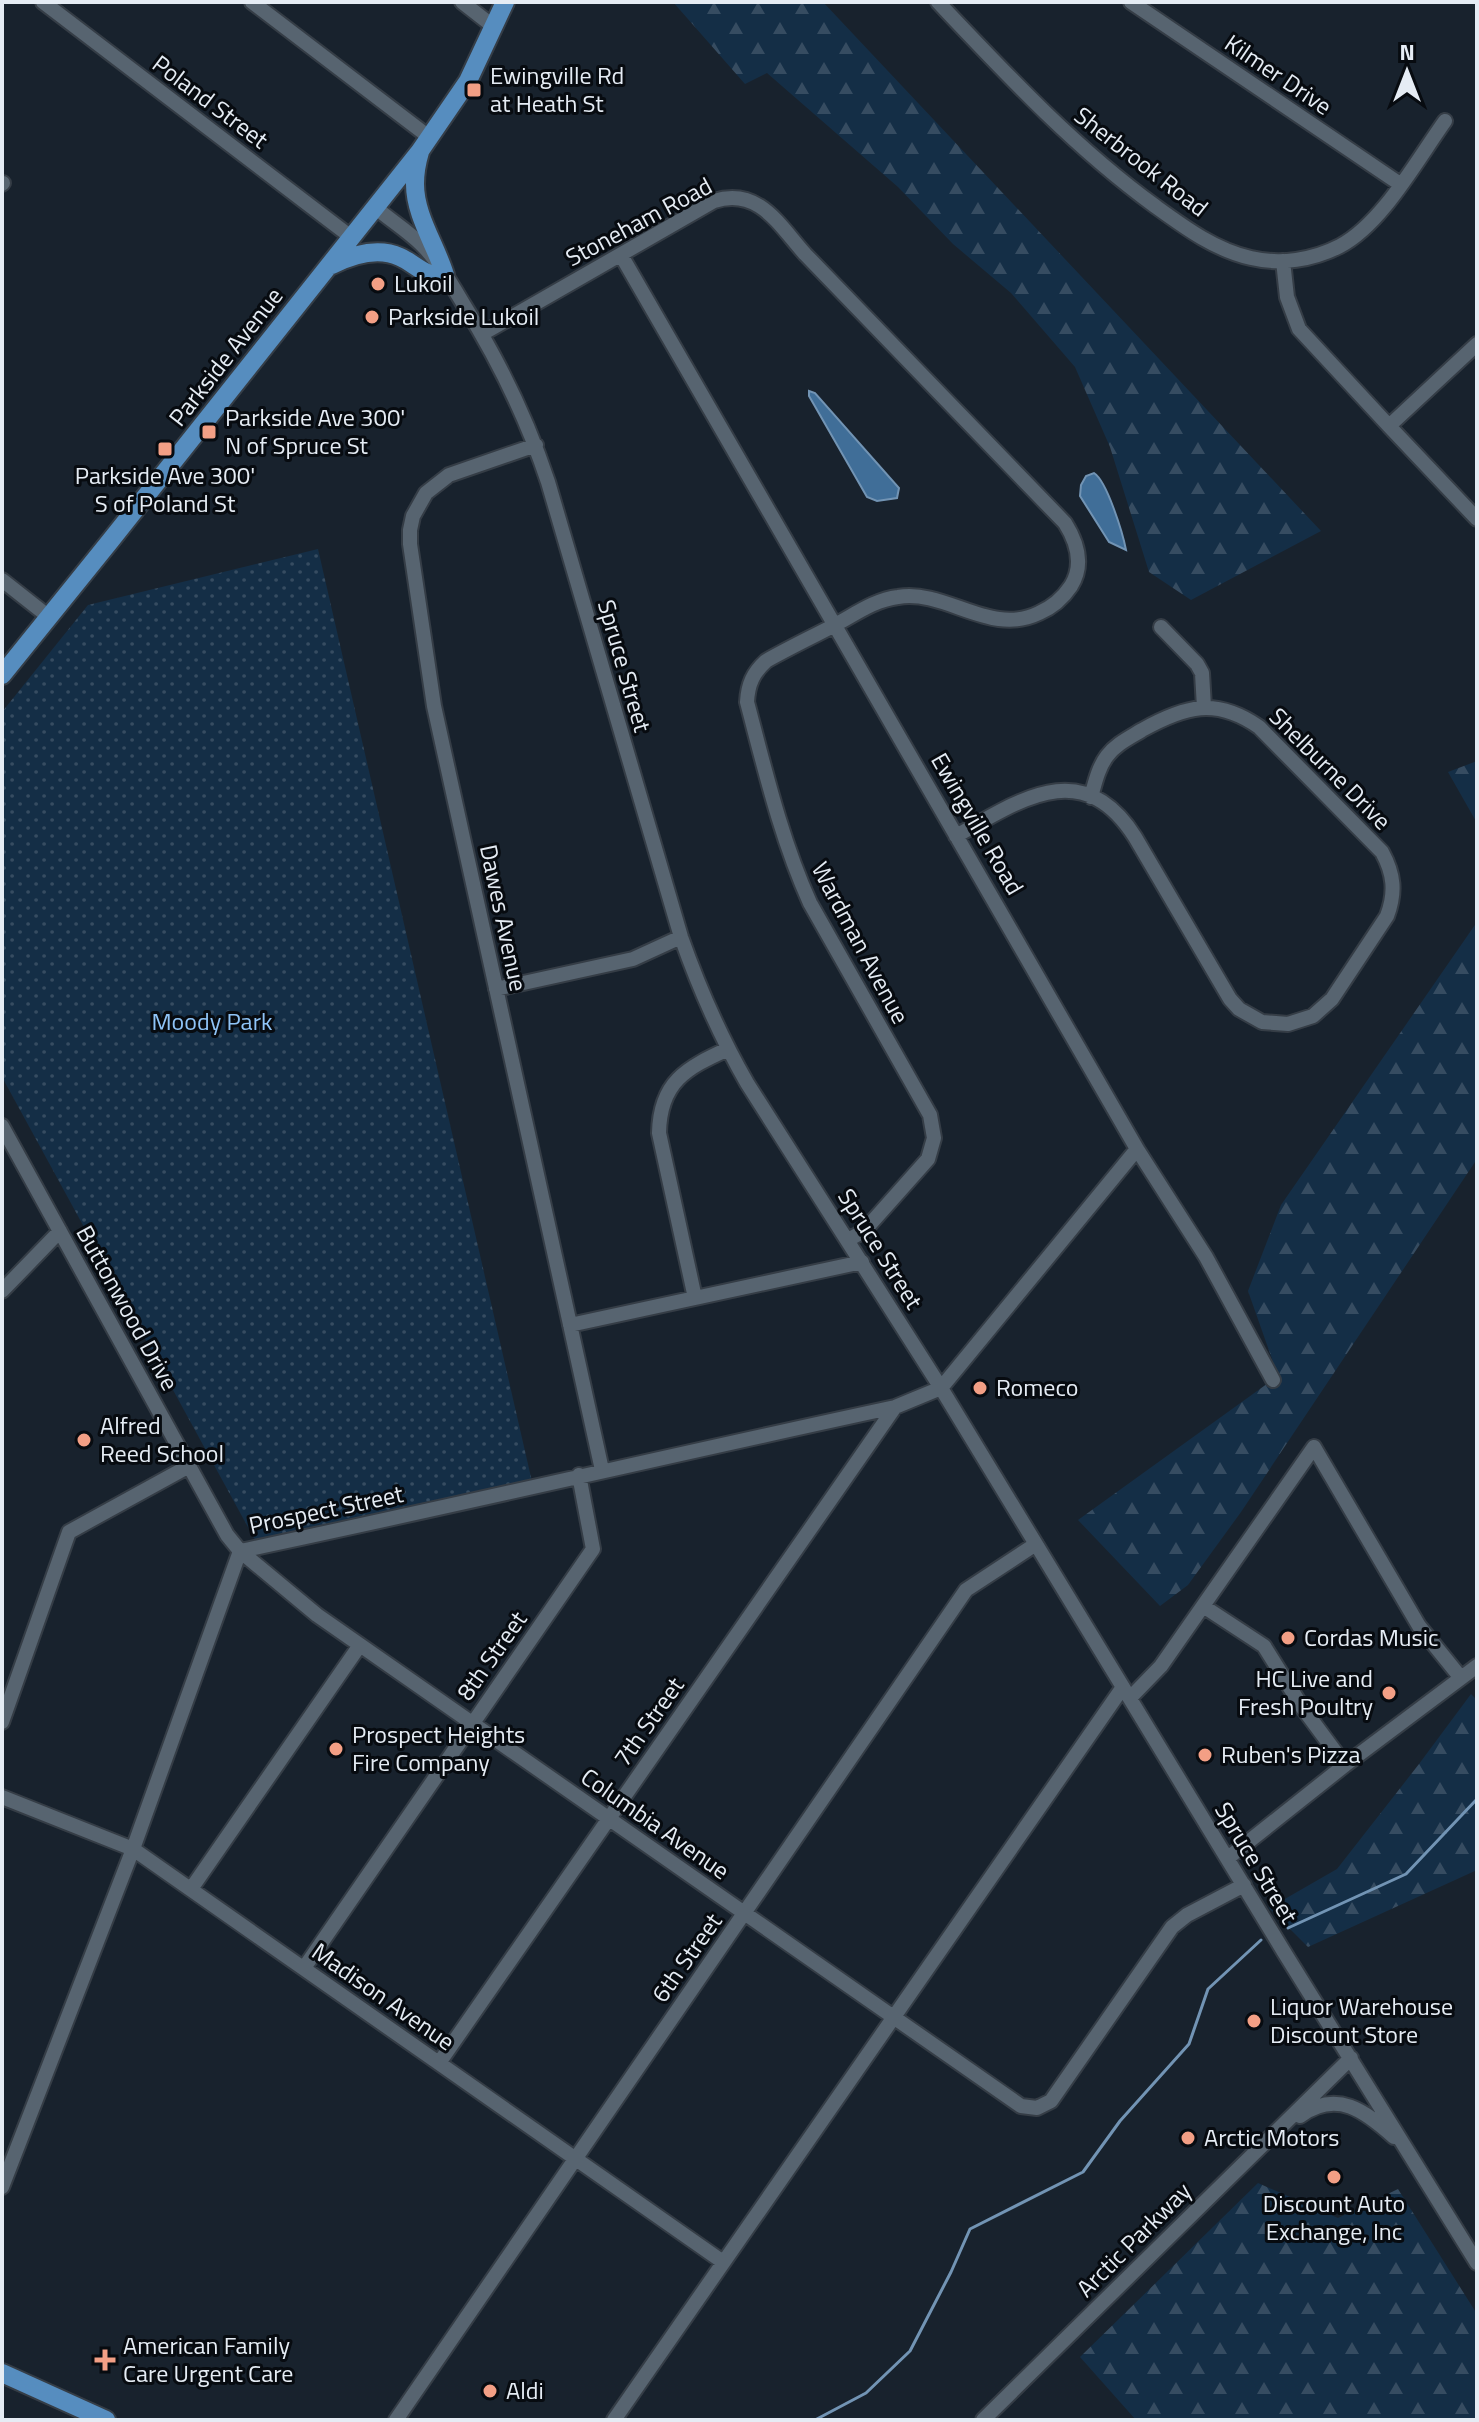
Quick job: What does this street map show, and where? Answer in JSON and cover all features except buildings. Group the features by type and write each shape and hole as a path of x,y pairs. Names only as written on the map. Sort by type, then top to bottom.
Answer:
{"main road":[{"path":"494,27 505,2"},
{"name":"Parkside Avenue","path":"2,675 424,144 452,106 494,27"},
{"path":"326,268 364,253 381,253 399,256 435,277 445,275 418,206 415,174 424,144"},
{"path":"2,2373 106,2420"}],"street":[{"name":"Poland Street","path":"44,2 351,237"},
{"path":"252,2 424,144"},
{"path":"462,2 494,27"},
{"name":"Sherbrook Road","path":"938,2 1018,88 1133,189 1179,223 1226,249 1250,258 1283,261 1322,254 1357,235 1372,221 1445,121"},
{"name":"Kilmer Drive","path":"1131,2 1400,184"},
{"name":"Stoneham Road","path":"482,334 714,201 735,197 747,199 764,209 1065,523 1074,537 1078,553 1075,580 1068,590 1048,609 1032,617 1007,621 981,617 918,595 880,601 834,625"},
{"name":"Spruce Street","path":"375,207 422,244 482,334 516,396 536,445 681,937 695,977 728,1049 941,1388 1477,2263"},
{"name":"Ewingville Road","path":"621,255 1137,1149 1206,1257 1273,1380"},
{"path":"1283,261 1287,297 1299,329 1477,519"},
{"path":"1389,426 1477,344"},
{"name":"Dawes Avenue","path":"536,445 449,475 436,483 418,504 410,530 410,544 434,706 602,1470"},
{"path":"2,580 49,617"},
{"name":"Wardman Avenue","path":"834,625 766,661 751,679 747,702 777,814 805,891 934,1126 928,1159 864,1231 848,1240"},
{"path":"1161,627 1197,664 1204,682 1204,707"},
{"name":"Shelburne Drive","path":"956,836 1024,798 1038,794 1066,791 1091,797 1104,804 1127,823 1230,999 1239,1009 1262,1022 1288,1024 1313,1016 1324,1008 1387,916 1392,903 1394,889 1389,864 1382,852 1259,727 1235,713 1204,707 1191,708 1167,716 1119,743 1102,763 1091,797"},
{"path":"496,989 633,959 681,937"},
{"path":"695,1298 659,1133 659,1118 667,1092 676,1080 700,1061 728,1049"},
{"name":"Buttonwood Drive","path":"2,1126 227,1535 240,1551"},
{"path":"941,1388 1137,1149"},
{"path":"2,1291 60,1231"},
{"path":"570,1325 862,1262"},
{"name":"Prospect Street","path":"2,2187 133,1849 240,1551 895,1407 941,1388"},
{"name":"7th Street","path":"439,2063 895,1407"},
{"path":"614,2420 892,2017 1126,1692 1161,1666 1314,1447 1419,1626 1461,1678"},
{"path":"2,1722 69,1532 189,1466"},
{"name":"8th Street","path":"304,1968 593,1549 579,1475"},
{"name":"6th Street","path":"396,2420 966,1590 1036,1544"},
{"name":"Columbia Avenue","path":"240,1551 317,1615 1021,2106 1037,2108 1053,2098 1172,1927 1187,1915 1244,1885"},
{"path":"1203,1606 1264,1646 1302,1707 1345,1765"},
{"path":"191,1889 360,1645"},
{"path":"1228,1858 1477,1666"},
{"name":"Madison Avenue","path":"2,1797 133,1849 723,2262"},
{"name":"Arctic Parkway","path":"983,2420 1351,2058"},
{"path":"1247,2159 1304,2113 1324,2104 1347,2105 1361,2110 1406,2149"}],"green space":[{"path":"673,2 823,2 1321,531 1191,600 1149,572 1110,447 1075,367 1011,293 953,244 898,187 767,73 745,84"},
{"name":"Moody Park","path":"318,549 533,1486 261,1551 2,1077 2,712 88,605"},
{"path":"1477,761 1477,823 1448,772"},
{"path":"1477,922 1477,1159 1241,1512 1188,1585 1160,1606 1078,1520 1278,1376 1248,1291 1281,1205"},
{"path":"1471,1694 1477,1700 1477,1870 1308,1947 1269,1908 1337,1869"},
{"path":"1258,2183 1338,2218 1398,2189 1477,2314 1477,2420 1136,2420 1080,2357"}],"shaded area":[{"path":"809,391 815,393 899,488 897,498 877,501 867,497 809,396"},
{"path":"1094,473 1109,497 1126,550 1109,542 1080,496 1086,476"}],"waterway":[{"path":"1288,1928 1406,1874 1477,1799"},
{"path":"815,2420 866,2393 910,2351 970,2229 1083,2172 1120,2121 1189,2044 1208,1989 1261,1940"}],"place":[{"name":"Ewingville Rd at Heath St","path":"474,90"},
{"name":"Lukoil","path":"378,284"},
{"name":"Parkside Lukoil","path":"372,317"},
{"name":"Parkside Ave 300' N of Spruce St","path":"209,432"},
{"name":"Parkside Ave 300' S of Poland St","path":"165,449"},
{"name":"Romeco","path":"980,1388"},
{"name":"Alfred Reed School","path":"84,1440"},
{"name":"Cordas Music","path":"1288,1638"},
{"name":"HC Live and Fresh Poultry","path":"1389,1693"},
{"name":"Prospect Heights Fire Company","path":"336,1749"},
{"name":"Ruben's Pizza","path":"1205,1755"},
{"name":"Liquor Warehouse Discount Store","path":"1254,2021"},
{"name":"Arctic Motors","path":"1188,2138"},
{"name":"Discount Auto Exchange, Inc","path":"1334,2177"},
{"name":"American Family Care Urgent Care","path":"105,2360"},
{"name":"Aldi","path":"490,2391"}]}
